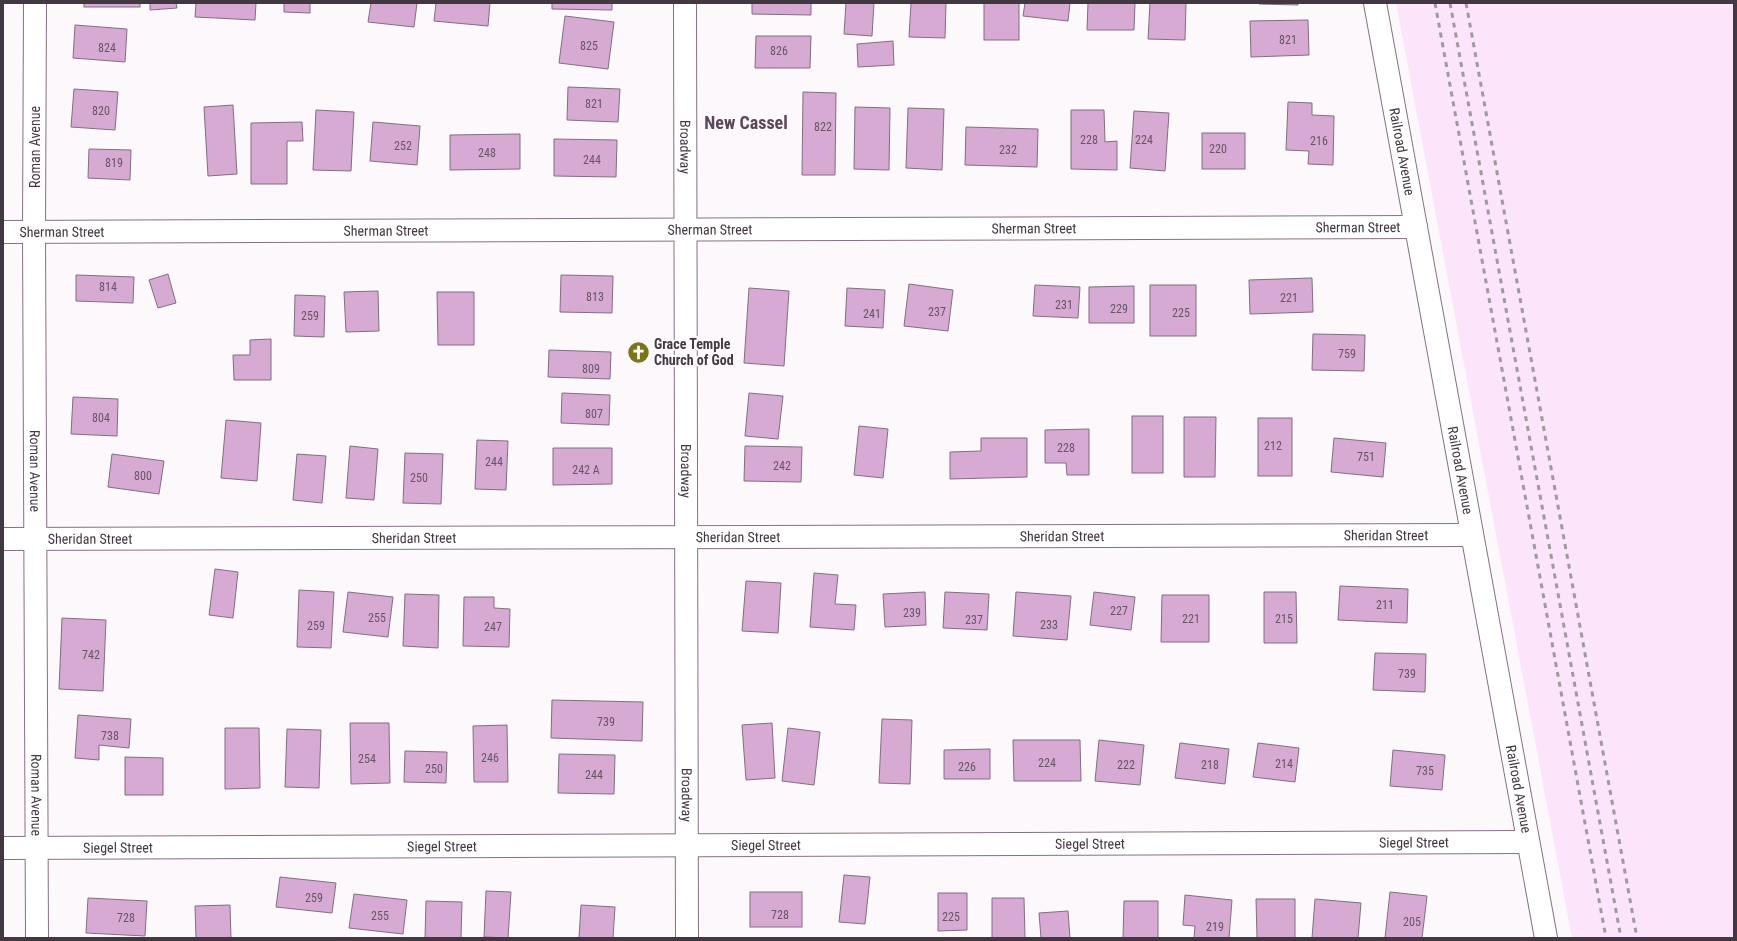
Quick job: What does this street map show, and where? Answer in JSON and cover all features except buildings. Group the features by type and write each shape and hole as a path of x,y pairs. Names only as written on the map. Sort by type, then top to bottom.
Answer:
{"street":[{"name":"Roman Avenue","path":"35,3 34,232 37,938"},
{"name":"Broadway","path":"685,3 687,938"},
{"name":"Railroad Avenue","path":"1375,3 1546,938"},
{"name":"Sherman Street","path":"3,232 1416,226"},
{"name":"Sheridan Street","path":"3,539 686,538 1472,534"},
{"name":"Siegel Street","path":"3,848 1528,842"}],"shaded area":[{"path":"1396,3 1734,3 1734,938 1572,938"}],"railway":[{"path":"1435,3 1606,938"},
{"path":"1450,3 1621,938"},
{"path":"1466,3 1637,938"}],"place":[{"name":"Grace Temple Church of God","path":"638,352"}],"district":[{"name":"New Cassel","path":"746,123"}]}
